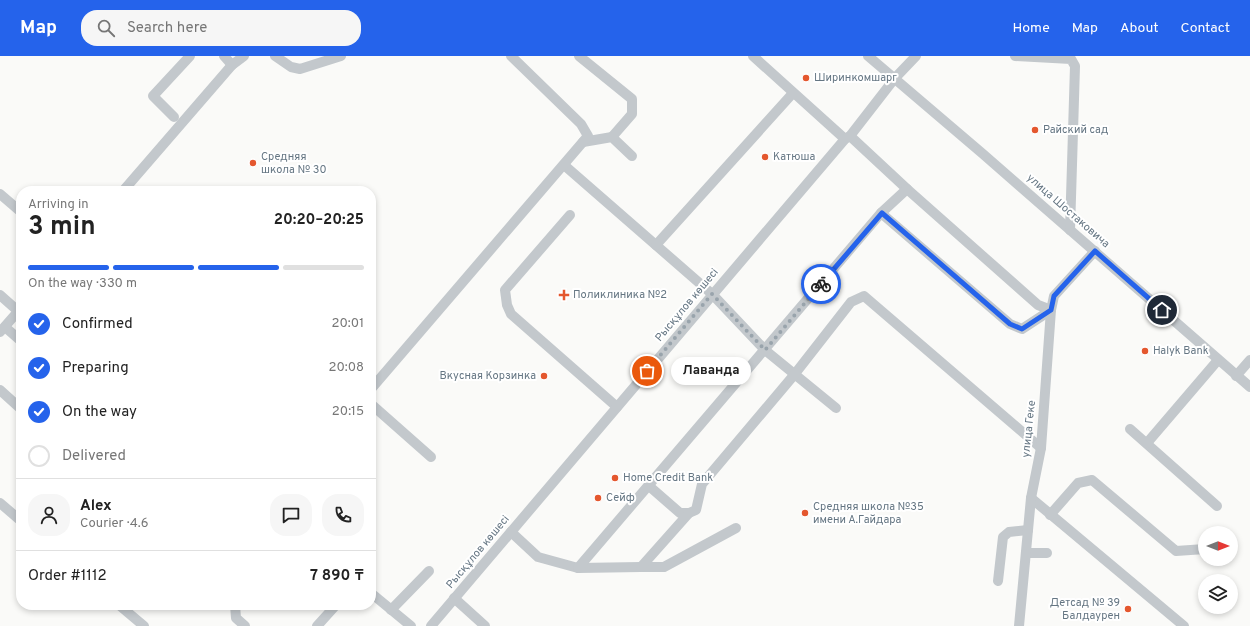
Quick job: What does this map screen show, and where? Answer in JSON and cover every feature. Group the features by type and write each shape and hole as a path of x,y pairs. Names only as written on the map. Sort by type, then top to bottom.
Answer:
{"street":[{"path":"174,117 153,96 190,56"},
{"path":"224,56 232,65"},
{"path":"127,186 232,65 244,56"},
{"path":"275,56 291,67 300,69 341,56"},
{"path":"376,383 588,136 581,124 511,56"},
{"path":"579,56 632,99 632,114 612,137 583,142"},
{"path":"752,56 793,93 907,189 1038,305 1051,310"},
{"name":"улица Шостаковича","path":"868,56 1095,251 1250,387"},
{"name":"Рысқұлов көшесі","path":"431,626 712,294 847,138 895,78 916,56"},
{"path":"1014,56 1071,59 1074,66 1070,230"},
{"path":"656,245 793,93"},
{"path":"612,137 632,156"},
{"path":"564,165 712,294 765,350 836,408"},
{"path":"578,568 882,213 907,189"},
{"path":"0,194 16,208"},
{"path":"882,213 1010,324 1022,329 1051,310"},
{"path":"570,215 505,290 506,305 510,314 617,407"},
{"name":"улица Геке","path":"1018,626 1031,498 1041,448 1051,310 1054,296 1095,251"},
{"path":"0,295 16,307"},
{"path":"641,567 689,514 696,510 702,484 794,375 851,302 864,296 1041,448"},
{"path":"16,314 2,329 16,338"},
{"path":"1147,443 1218,360"},
{"path":"1236,376 1250,360"},
{"path":"0,390 16,404"},
{"path":"376,408 431,457"},
{"path":"1130,429 1217,506"},
{"path":"1050,516 1078,483 1092,480 1176,551 1198,549"},
{"path":"649,486 680,514 689,514"},
{"path":"1031,498 1050,516 1184,626"},
{"path":"0,503 16,517"},
{"path":"511,532 538,557 578,568 641,567 664,566 736,528"},
{"path":"998,581 1003,537 1009,532 1028,530"},
{"path":"1026,553 1047,553"},
{"path":"391,610 429,571"},
{"path":"376,596 411,626"},
{"path":"454,598 485,626"},
{"path":"125,610 144,626"},
{"path":"235,610 236,618 245,626"},
{"path":"317,626 331,610"}],"way so far":[{"path":"647,371 712,294 765,350 821,284"}],"place":[{"name":"Ширинкомшарг","path":"806,78"},
{"name":"Райский сад","path":"1035,130"},
{"name":"Катюша","path":"765,157"},
{"name":"Средняя школа № 30","path":"253,163"},
{"name":"Поликлиника №2","path":"564,295"},
{"name":"Halyk Bank","path":"1145,351"},
{"name":"Лаванда","path":"647,371"},
{"name":"Вкусная Корзинка","path":"544,376"},
{"name":"Home Credit Bank","path":"615,478"},
{"name":"Сейф","path":"598,498"},
{"name":"Средняя школа №35 имени А.Гайдара","path":"805,513"},
{"name":"Детсад № 39 Балдаурен","path":"1128,609"}],"route":[{"path":"821,284 882,213 1010,324 1022,329 1051,310 1054,296 1095,251 1162,310"}]}
